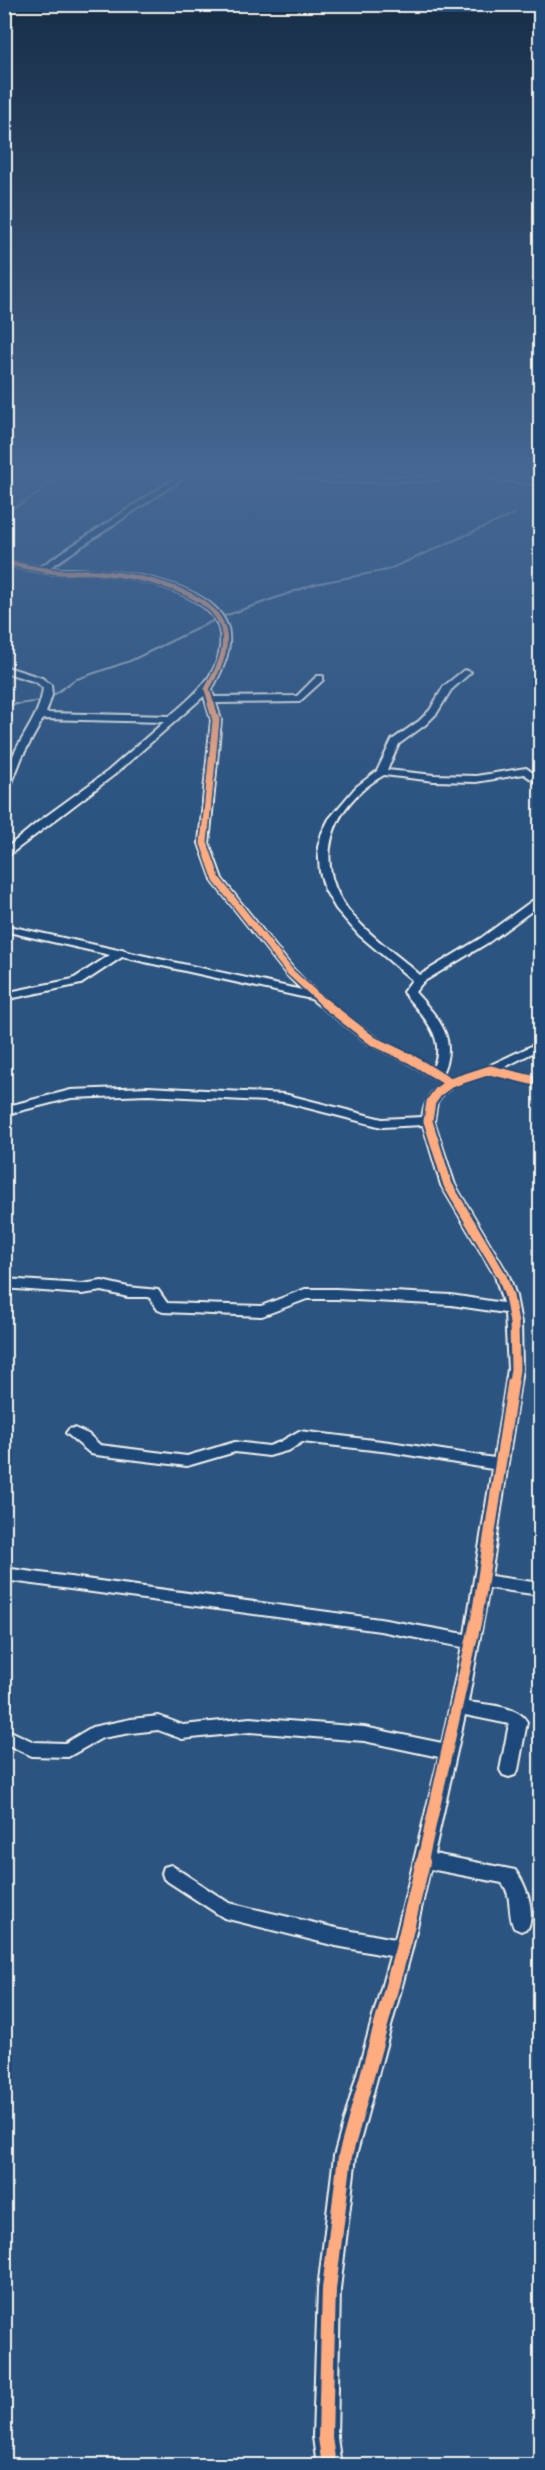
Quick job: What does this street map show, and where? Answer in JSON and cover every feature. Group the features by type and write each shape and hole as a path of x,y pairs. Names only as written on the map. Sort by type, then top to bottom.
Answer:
{"street":[{"path":"4,856 42,824 111,773 173,719 209,694 219,669 223,629 219,618 201,602 162,584"},
{"path":"4,669 39,680 48,687 42,716 27,739 4,790"},
{"path":"382,772 395,742 428,717 447,688 467,672"},
{"path":"209,694 299,699 320,678"},
{"path":"209,694 216,720 204,843 210,864 217,880 260,936 314,996 373,1041 443,1078 490,1070 540,1045"},
{"path":"42,716 173,719"},
{"path":"419,980 381,950 341,911 329,889 322,856 323,842 330,824 350,798 372,777 382,772 434,778 476,779 526,771 540,782"},
{"path":"329,2466 325,2437 328,2289 345,2156 425,1860 449,1752 472,1642 515,1369 511,1309 502,1276 448,1185 428,1121 431,1102 439,1091 443,1078 443,1051 438,1026 410,992 412,986 419,980 485,940 540,900"},
{"path":"4,928 122,952 314,996"},
{"path":"4,997 77,982 122,952"},
{"path":"490,1070 540,1082"},
{"path":"4,1111 70,1094 148,1091 284,1098 312,1103 382,1123 428,1121"},
{"path":"4,1283 82,1289 102,1286 128,1292 153,1293 163,1307 219,1310 262,1311 304,1294 451,1300 511,1309"},
{"path":"74,1433 96,1450 187,1461 235,1447 268,1451 285,1446 299,1436 390,1447 500,1465"},
{"path":"4,1575 380,1625 472,1642"},
{"path":"482,1581 540,1589"},
{"path":"458,1707 514,1718 518,1722 509,1770"},
{"path":"4,1735 32,1749 68,1750 98,1732 131,1726 159,1723 182,1732 250,1725 364,1734 449,1752"},
{"path":"425,1860 508,1876 517,1887 521,1922"},
{"path":"171,1873 224,1910 336,1937 402,1948"}],"waterway":[{"path":"15,704 4,706 47,700 74,680 130,661 219,618 314,584"}],"cycle path":[{"path":"160,584 182,592 211,609 220,620 225,637 220,665 207,689 216,720 204,843 217,880 290,972 314,996 373,1041 411,1059 450,1083"},
{"path":"329,2466 325,2437 329,2289 345,2156 402,1949 447,1760 477,1616 515,1369 514,1323 509,1296 502,1276 448,1185 428,1121 431,1102 439,1091 450,1083 490,1070 540,1082"}]}
